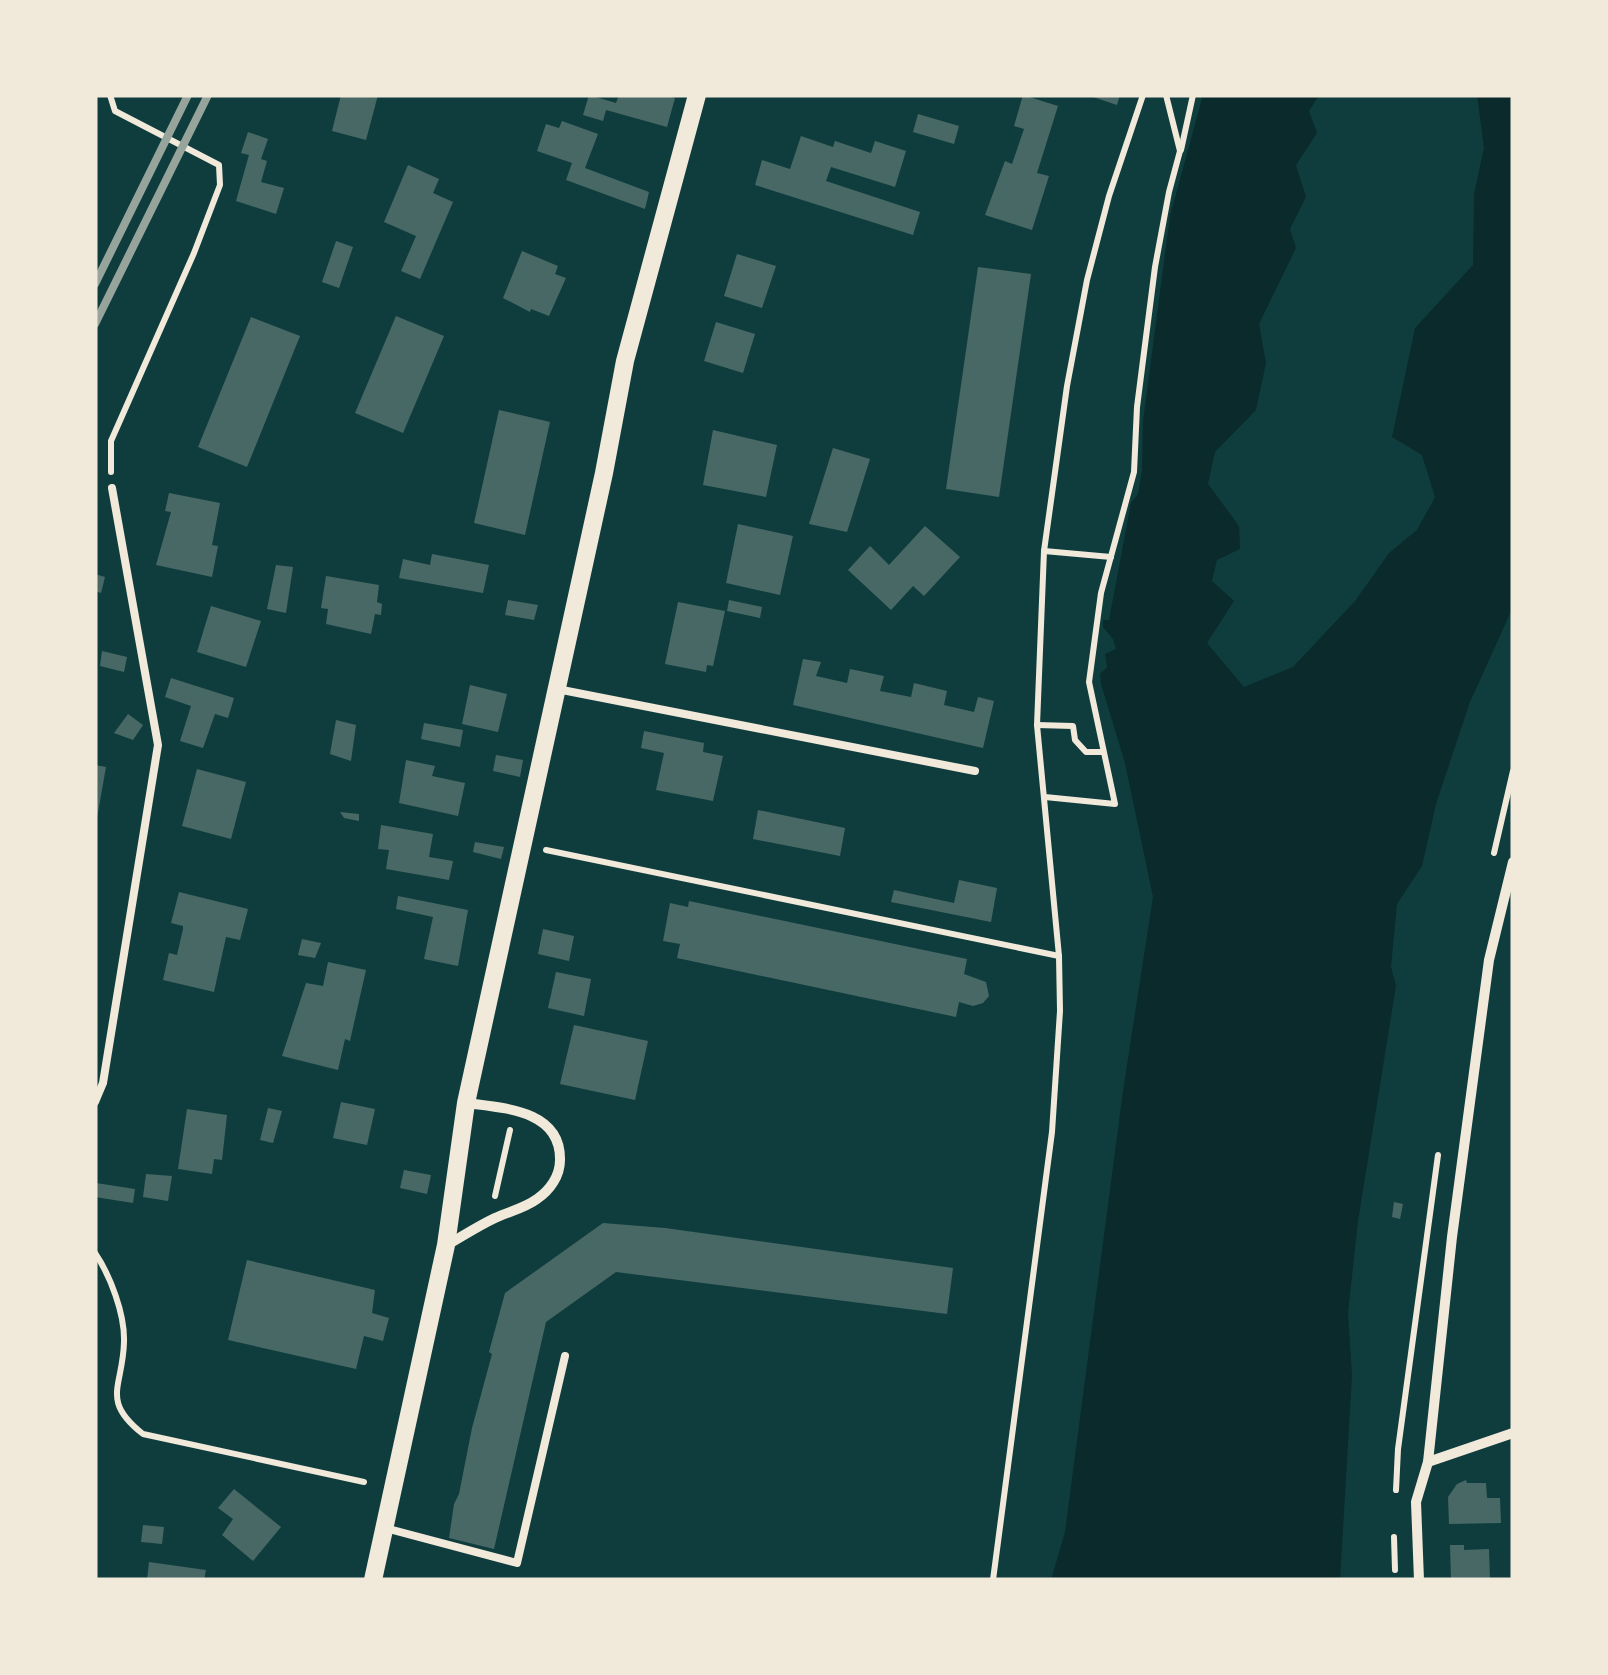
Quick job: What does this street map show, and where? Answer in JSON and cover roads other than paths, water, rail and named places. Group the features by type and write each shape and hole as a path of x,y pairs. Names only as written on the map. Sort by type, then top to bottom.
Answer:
{"street":[{"path":"373,1580 446,1245 466,1103 625,361 697,95"},
{"path":"1419,1580 1416,1502 1428,1462 1452,1237 1489,960 1513,862"},
{"path":"446,1245 536,1200 551,1187 560,1170 560,1147 540,1120 510,1108 466,1103"},
{"path":"1428,1462 1513,1432"}],"lane":[{"path":"95,1102 102,1083 158,745 112,488"},
{"path":"556,689 975,771"},
{"path":"385,1528 516,1563 566,1356"}],"water":[{"path":"1203,95 1319,95 1309,111 1317,133 1296,165 1306,197 1290,229 1296,248 1259,324 1266,363 1256,410 1215,452 1208,484 1239,526 1240,549 1217,560 1212,581 1234,601 1207,643 1244,687 1293,667 1355,601 1389,553 1417,530 1435,497 1422,455 1392,437 1415,328 1473,265 1474,194 1484,148 1477,95 1513,95 1513,607 1470,702 1436,804 1422,866 1397,904 1391,967 1396,986 1358,1221 1348,1313 1352,1375 1340,1580 1051,1580 1065,1532 1123,1091 1153,897 1125,763 1101,684 1100,674 1107,667 1105,654 1116,649 1103,620 1109,620 1131,503 1138,494 1143,421 1170,216"}],"railway":[{"path":"95,284 188,95"},
{"path":"95,324 208,95"}]}
